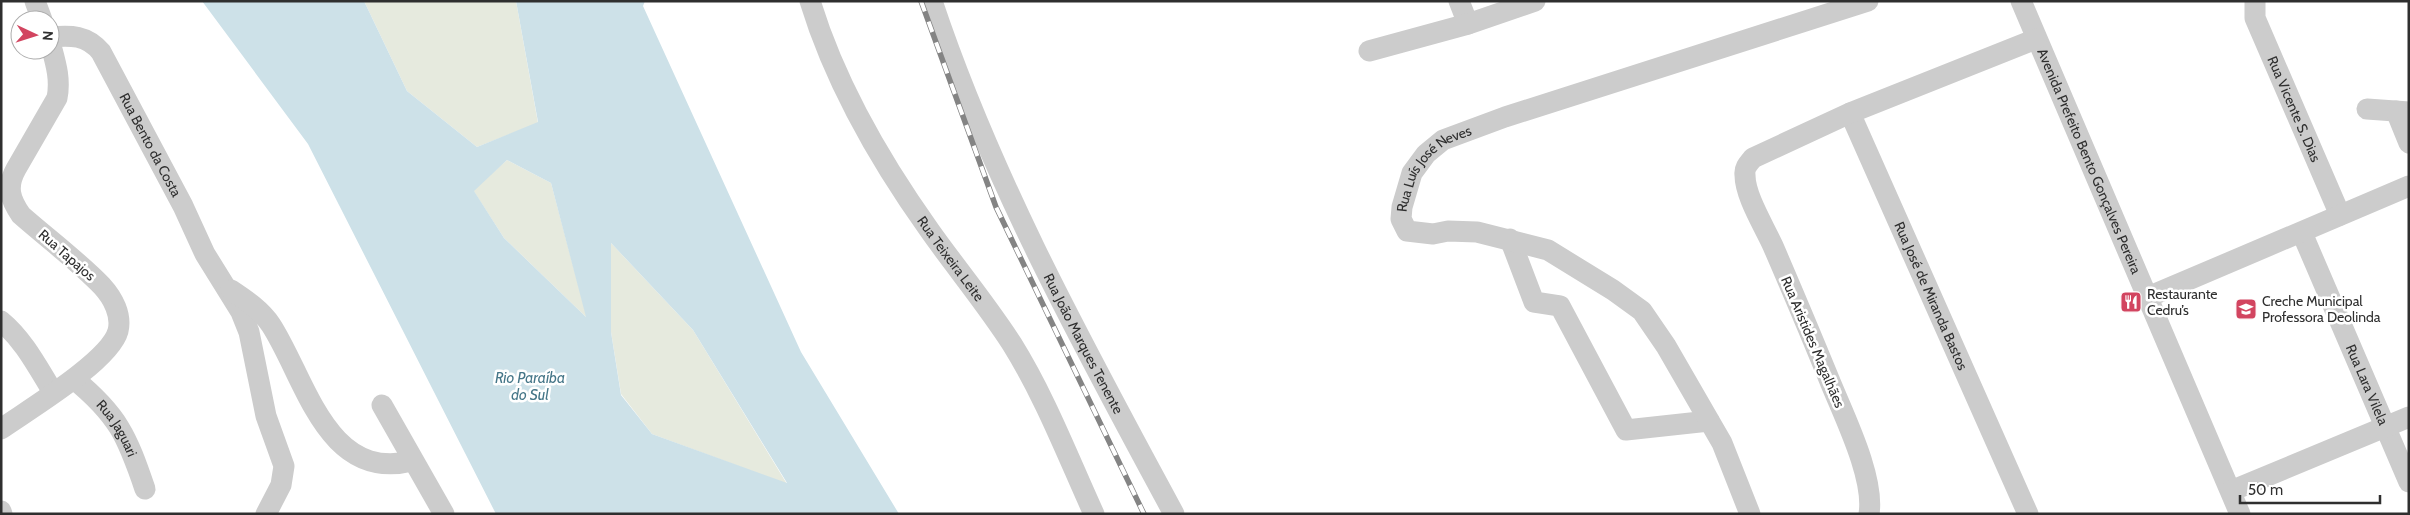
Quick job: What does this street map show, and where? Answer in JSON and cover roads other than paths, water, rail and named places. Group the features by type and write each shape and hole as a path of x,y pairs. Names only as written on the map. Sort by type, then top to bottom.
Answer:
{"street":[{"name":"Rua Teixeira Leite","path":"810,1 831,60 858,113 896,180 930,231 991,312 1013,346 1036,387 1094,514"},
{"name":"Rua João Marques Tenente","path":"932,1 961,82 998,170 1065,309 1174,514"},
{"path":"1459,1 1468,24"},
{"path":"1369,51 1468,24 1535,1"},
{"name":"Rua Luís José Neves","path":"1750,514 1722,443 1666,346 1642,312 1613,290 1548,250 1477,232 1412,233 1403,226 1402,207 1412,173 1426,154 1443,140 1505,117 1868,1"},
{"name":"Avenida Prefeito Bento Gonçalves Pereira","path":"2021,1 2240,514"},
{"name":"Rua Vicente S. Dias","path":"2255,1 2255,18 2340,215"},
{"name":"Rua Bento da Costa","path":"60,36 81,37 93,42 101,52 183,206 206,254 227,286 249,332 266,416 284,466 281,485 266,514"},
{"path":"1850,113 2036,39"},
{"name":"Rua Tapajos","path":"1,429 74,379 101,355 118,332 119,318 114,303 103,287 21,215 12,202 9,190 10,179 57,98 60,86 55,60"},
{"path":"2367,109 2402,111 2409,143"},
{"name":"Rua Aristides Magalhães","path":"1850,113 1752,158 1746,166 1744,173 1749,193 1794,293 1851,431 1868,483 1870,505 1868,514"},
{"name":"Rua José de Miranda Bastos","path":"1850,113 2028,514"},
{"path":"2148,297 2409,186"},
{"name":"Rua Lara Vilela","path":"2302,232 2409,482"},
{"path":"1510,239 1534,302 1560,306 1626,430 1709,421"},
{"name":"Rua Bento da Costa","path":"227,286 259,310 271,324 315,408 339,444 367,459 393,463 412,461"},
{"path":"1,322 10,329 32,357 53,392"},
{"name":"Rua Jaguari","path":"74,379 95,396 111,414 130,445 145,489"},
{"path":"382,405 412,461 444,514"},
{"path":"2231,491 2409,417"}],"water":[{"name":"Rio Paraíba do Sul","path":"202,1 364,1 407,91 477,147 538,122 516,1 645,1 643,6 801,352 899,514 496,514 308,144","holes":["507,160 551,183 586,317 504,238 474,191","611,243 693,330 787,483 652,434 621,395 611,332"]}],"railway":[{"path":"921,1 996,207 1144,514"}],"place":[{"name":"Restaurante Cedru’s","path":"2131,302"},
{"name":"Creche Municipal Professora Deolinda","path":"2246,309"}]}
